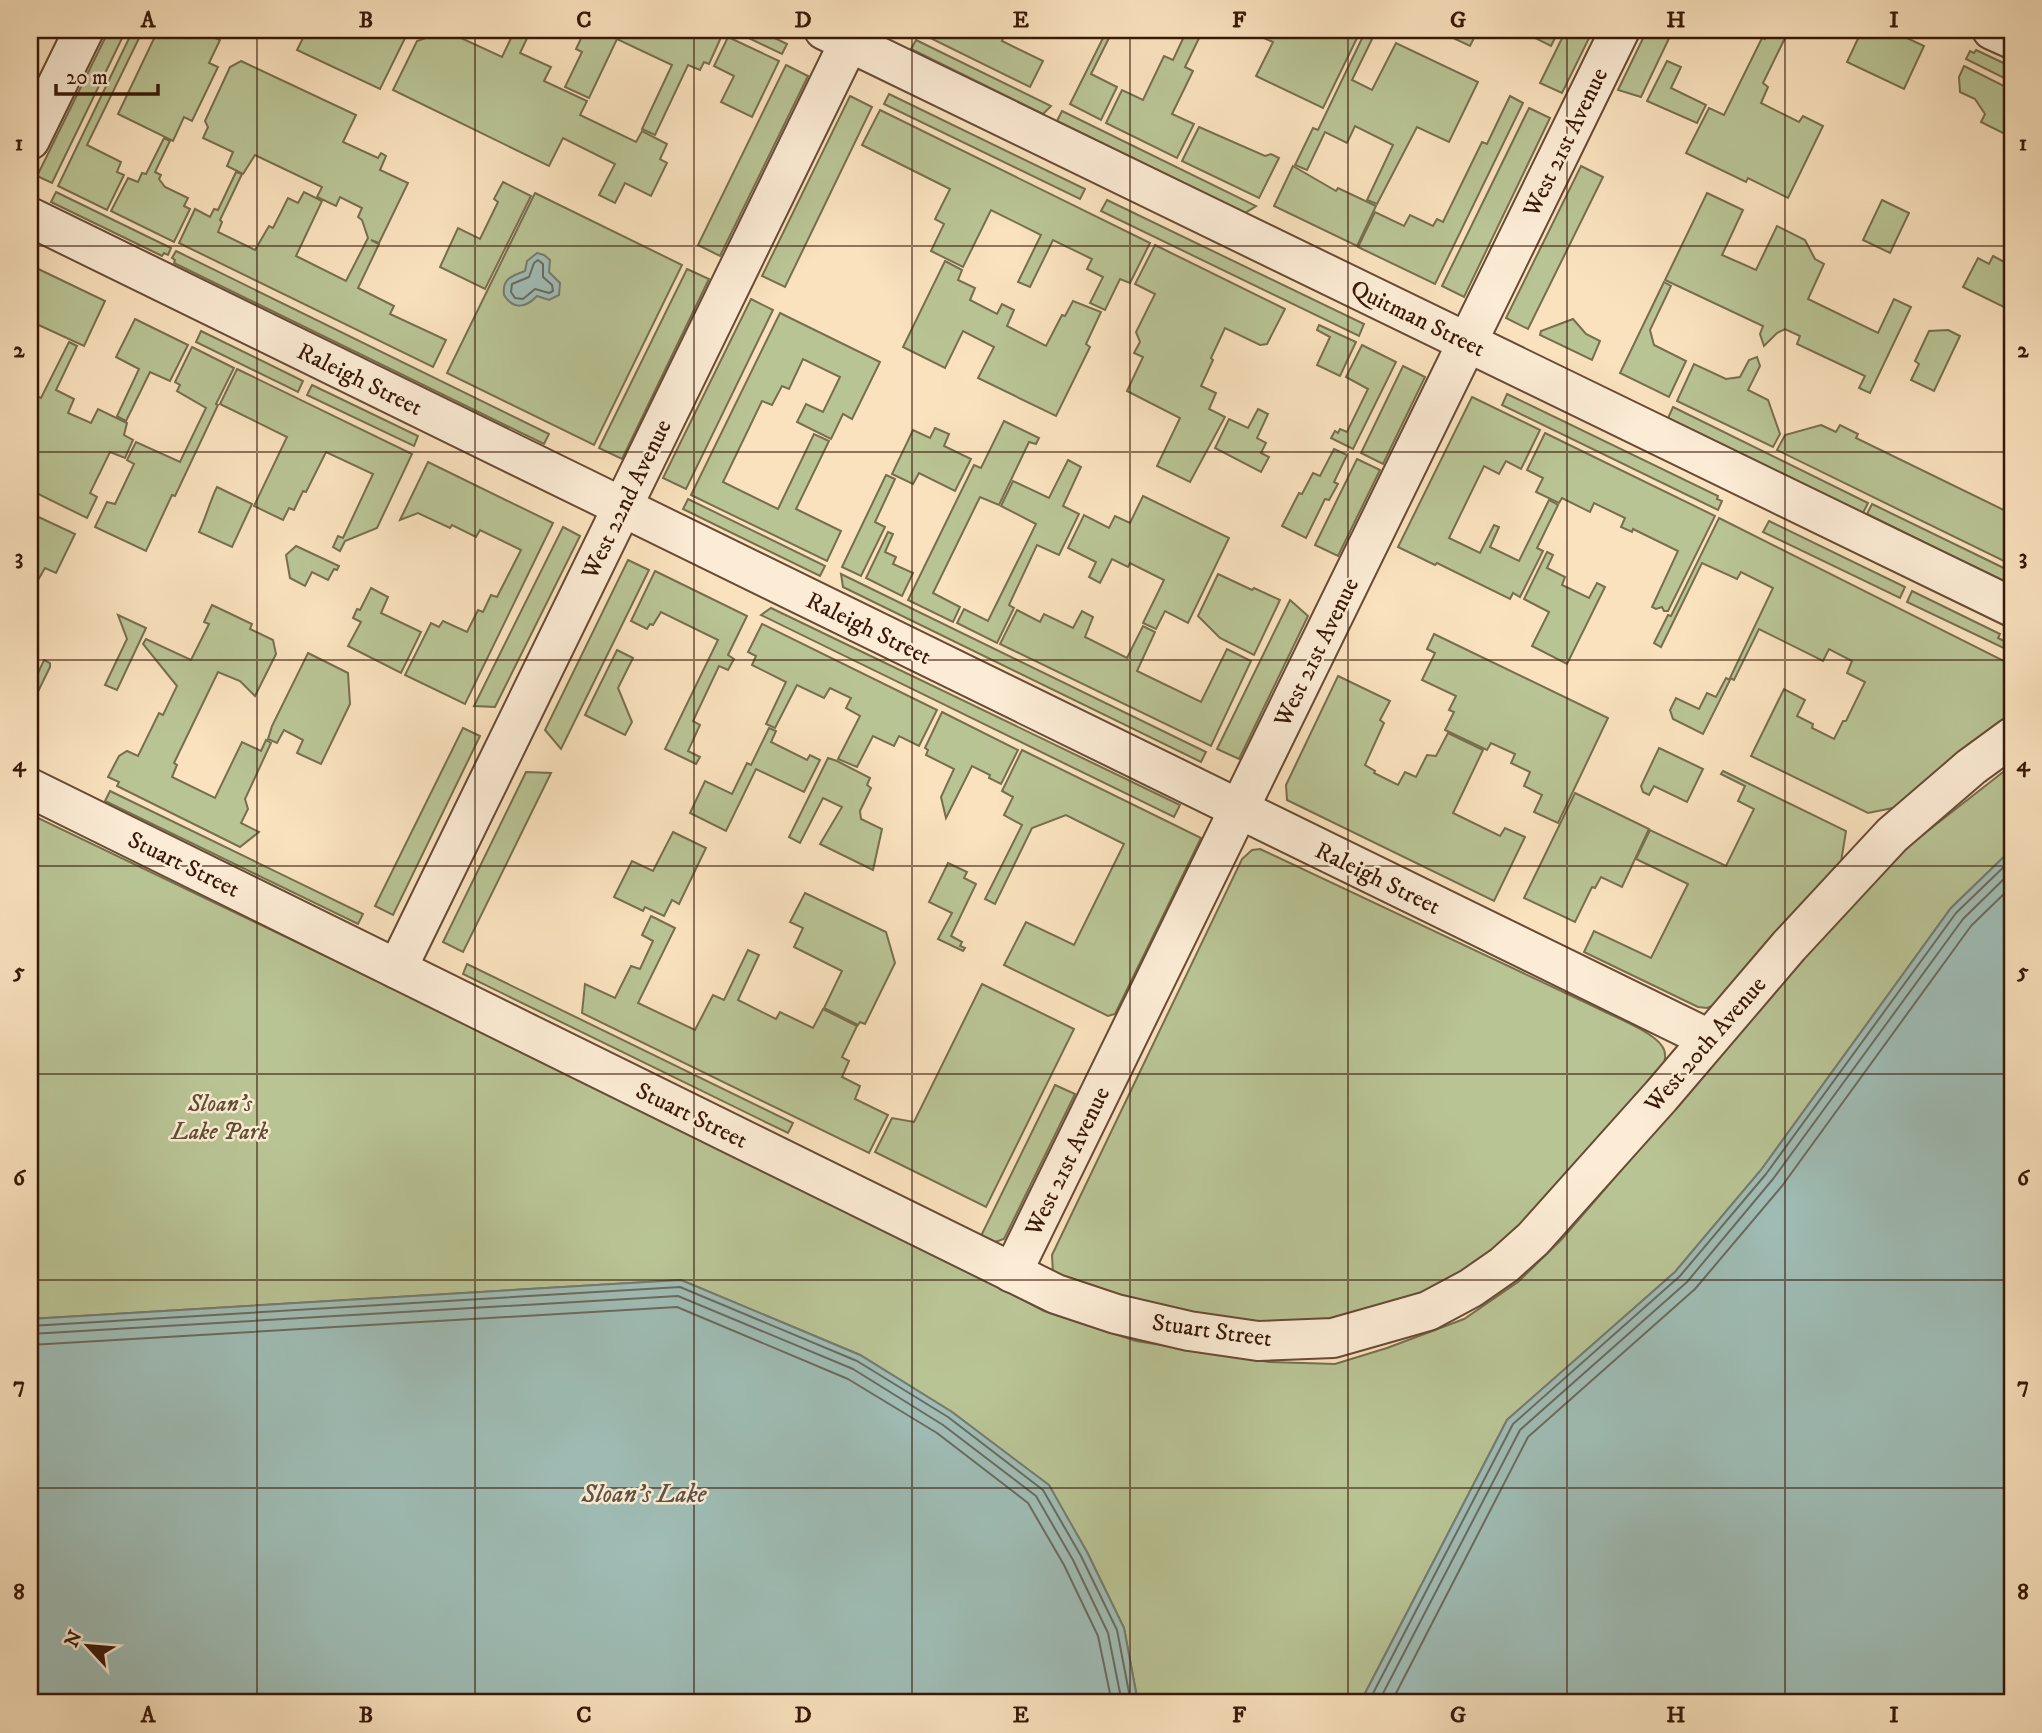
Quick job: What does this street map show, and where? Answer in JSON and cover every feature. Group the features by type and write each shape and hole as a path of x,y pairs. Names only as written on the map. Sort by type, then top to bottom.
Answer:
{"street":[{"path":"30,140 84,30"},
{"name":"West 21st Avenue","path":"1012,1273 1620,30"},
{"path":"1993,30 2012,39"},
{"name":"Quitman Street","path":"843,34 2012,607"},
{"name":"West 22nd Avenue","path":"397,969 622,507 843,34"},
{"name":"Raleigh Street","path":"30,217 1709,1040"},
{"name":"West 20th Avenue","path":"1381,1326 1428,1311 1471,1288 1504,1265 1533,1239 1789,946 1892,835 1971,767 2012,737"},
{"name":"Stuart Street","path":"30,788 1066,1298 1116,1314 1189,1331 1247,1340 1334,1338 1381,1326"}],"green space":[{"path":"109,30 126,30 52,183 37,176"},
{"path":"133,30 143,30 87,145 121,162 117,172 124,175 107,210 58,186"},
{"path":"158,30 197,30 220,40 209,63 218,67 192,121 184,117 173,141 118,114"},
{"path":"290,30 409,30 380,89 297,50 304,36"},
{"path":"515,30 531,30 520,53 551,67 544,81 587,101 580,115 636,142 642,131 667,144 660,159 667,163 651,196 625,183 615,203 599,195 615,164 563,138 549,166 393,90 417,41 446,31 502,57"},
{"path":"585,30 716,30 723,33 709,64 704,62 700,70 688,65 655,135 642,129 672,65 617,39 589,98 565,87 582,52 576,49"},
{"path":"732,30 758,30 787,44 782,54"},
{"path":"917,30 1004,30 1006,31 1002,41 1043,61 1030,87"},
{"path":"1107,30 1113,30 1091,74 1117,87 1101,120 1070,104"},
{"path":"1187,30 1203,30 1185,67 1193,71 1172,114 1194,124 1177,158 1106,123 1122,90 1143,100 1164,56 1173,60"},
{"path":"1246,30 1354,30 1351,36 1357,38 1323,108 1256,76 1273,42"},
{"path":"1366,30 1375,33 1352,80 1372,90 1396,43 1478,82 1449,142 1417,127 1377,204 1367,200 1393,145 1355,126 1347,143 1325,132 1307,170 1295,165 1313,128 1318,130"},
{"path":"1454,30 1478,30 1470,46 1451,37"},
{"path":"1519,30 1559,30 1551,46"},
{"path":"1566,30 1593,30 1562,93 1540,83"},
{"path":"1647,30 1673,30 1641,97 1618,90"},
{"path":"1770,30 1787,34 1763,83 1768,87 1761,103 1799,122 1803,116 1823,126 1788,198 1748,178 1746,182 1686,153 1709,108 1724,115 1762,38 1765,39"},
{"path":"1862,30 1890,30 1924,46 1904,89 1847,62"},
{"path":"728,37 779,61 752,117 721,102 734,76 714,66"},
{"path":"916,40 1051,106 1043,114 911,49"},
{"path":"1976,50 2012,67 2012,82 1966,59 1970,51 1974,53"},
{"path":"241,61 356,115 343,142 378,158 381,153 386,156 380,170 408,183 379,243 371,240 379,244 358,288 394,306 390,314 446,340 433,367 179,243 195,209 210,217 214,209 218,210 236,172 242,174 220,220 222,222 218,232 255,250 269,226 273,228 288,198 298,203 304,192 322,201 296,256 346,281 368,238 362,220 358,217 362,208 340,197 336,206 317,197 322,187 255,155 243,174 227,166 233,152 203,138 208,127 205,121 230,67"},
{"path":"1667,61 1681,67 1671,88 1706,105 1697,123 1647,101"},
{"path":"786,65 808,76 720,256 698,245"},
{"path":"1964,66 2012,90 2011,137 1981,122 1985,114 1975,99 1960,92 1959,77"},
{"path":"889,94 1085,189 1080,199 884,104"},
{"path":"850,96 872,107 785,287 762,276"},
{"path":"1510,96 1523,103 1435,284 1358,247 1375,212 1404,226 1410,215 1433,226 1437,219 1443,222 1482,142 1487,144"},
{"path":"1529,108 1550,118 1464,297 1442,286"},
{"path":"880,110 1150,243 1130,283 1120,279 1105,310 1090,303 1103,277 1087,269 1092,259 1053,240 1030,287 1018,282 1041,235 991,210 963,267 931,251 944,224 935,219 950,189 862,145"},
{"path":"1062,111 1256,206 1245,213 1057,121"},
{"path":"1199,127 1265,156 1271,154 1279,158 1259,198 1182,161"},
{"path":"164,138 170,141 155,172 161,175 159,179 165,187 188,198 184,206 190,209 174,242 111,211 128,178 138,182 142,173 146,174"},
{"path":"1293,166 1336,191 1338,188 1376,206 1357,246 1274,206"},
{"path":"1581,166 1603,177 1528,329 1506,318"},
{"path":"503,182 531,196 485,289 440,267 458,228 480,239 498,202 494,199"},
{"path":"56,192 171,248 168,255 164,253 162,256 51,202"},
{"path":"535,193 682,265 594,445 447,373"},
{"path":"1707,193 1743,210 1722,255 1756,270 1777,226 1805,240 1815,259 1824,264 1808,299 1878,333 1894,299 1911,307 1870,393 1859,388 1865,376 1797,344 1800,336 1785,329 1764,346 1760,334 1763,326 1665,280"},
{"path":"1107,200 1364,324 1359,336 1101,211"},
{"path":"1882,200 1909,213 1890,253 1863,240"},
{"path":"1155,245 1285,309 1267,344 1260,345 1225,328 1201,386 1216,393 1209,409 1225,417 1190,482 1157,466 1180,418 1127,391 1143,357 1134,353 1140,342 1136,332 1155,294 1135,284"},
{"path":"176,251 549,434 544,444 174,263 172,258"},
{"path":"1993,256 2012,266 2012,311 1963,287 1978,258 1989,264"},
{"path":"945,261 962,270 958,280 975,288 970,300 997,314 1002,304 1014,310 1007,326 1046,346 1062,315 1065,316 1073,301 1101,312 1086,344 1090,347 1056,416 978,378 994,347 963,331 945,368 903,347"},
{"path":"30,265 105,301 84,346 30,321"},
{"path":"687,269 709,279 622,459 599,448"},
{"path":"1664,282 1671,286 1650,330 1654,345 1686,361 1669,397 1620,373"},
{"path":"751,299 773,310 686,489 663,478"},
{"path":"780,313 880,362 852,419 843,414 831,439 797,422 806,404 823,412 840,377 803,359 789,389 782,386 772,405 762,401 723,482 778,509 814,434 829,441 796,509 841,531 827,561 691,495"},
{"path":"135,319 188,345 170,381 150,372 126,421 117,416 139,369 116,357"},
{"path":"1573,319 1586,334 1600,341 1592,360 1540,335 1541,331"},
{"path":"1319,325 1356,342 1340,376 1317,365 1330,337 1317,330"},
{"path":"1948,330 1960,336 1934,391 1911,380 1919,364 1915,361 1929,331"},
{"path":"201,331 303,381 298,392 196,342"},
{"path":"69,342 77,346 56,390 74,399 68,413 91,423 98,409 127,423 124,435 133,440 125,458 110,452 90,493 97,497 87,518 30,490 30,393 41,398"},
{"path":"1362,345 1396,362 1353,449 1331,438 1335,431 1338,433 1340,429 1347,432 1368,389 1346,377"},
{"path":"192,347 234,368 175,496 172,495 146,551 95,527 107,502 115,504 134,464 127,460 136,442 180,462 206,408 177,391 180,385 175,382"},
{"path":"1757,357 1760,366 1748,390 1768,400 1780,434 1773,447 1677,401 1694,364 1726,379 1740,377 1749,360"},
{"path":"1403,366 1425,377 1383,464 1361,453"},
{"path":"237,369 412,454 377,528 345,541 340,551 333,547 338,536 343,538 373,474 326,452 306,492 303,491 294,510 289,508 283,520 254,506 287,437 220,404"},
{"path":"312,385 418,436 414,446 307,395"},
{"path":"1507,394 1718,496 1717,499 1722,501 1718,510 1502,405"},
{"path":"1472,397 1540,430 1521,469 1506,461 1499,474 1484,466 1449,538 1480,553 1494,525 1499,527 1490,547 1519,561 1549,500 1558,505 1537,548 1543,551 1520,597 1513,593 1510,599 1398,547"},
{"path":"1673,407 1868,503 1863,513 1668,418"},
{"path":"1258,409 1268,414 1257,438 1266,443 1261,453 1269,457 1261,472 1215,448 1229,419 1248,428"},
{"path":"1004,421 1039,438 1036,444 1029,442 999,505 980,497 933,593 960,607 953,622 908,600 974,465 981,468"},
{"path":"1821,425 1836,432 1840,425 1858,434 1856,438 2012,514 2012,565 1777,450 1785,435"},
{"path":"935,428 949,434 944,446 971,459 955,491 919,473 913,484 892,474 913,430 930,438"},
{"path":"1545,433 1715,516 1668,611 1664,611 1662,607 1652,607 1678,551 1633,529 1632,532 1621,527 1625,518 1594,503 1590,512 1562,498 1559,503 1536,492 1543,478 1527,470"},
{"path":"1334,449 1347,455 1334,482 1338,484 1329,500 1325,499 1306,538 1282,526 1299,493 1302,494 1313,473 1320,476"},
{"path":"1357,459 1380,470 1338,556 1315,545"},
{"path":"1068,460 1081,467 1063,506 1079,514 1059,555 1037,545 1009,605 1014,608 997,643 957,623 964,609 988,621 1036,524 1001,506 1013,481 1049,498"},
{"path":"428,462 553,523 465,704 405,675 431,623 439,627 443,621 467,632 478,610 483,612 491,595 497,597 521,550 480,530 476,537 418,513 400,520"},
{"path":"886,475 895,479 875,522 885,527 861,576 842,567"},
{"path":"217,487 252,504 232,547 199,532"},
{"path":"1143,496 1229,538 1188,623 1165,611 1156,629 1143,623 1164,580 1130,563 1128,567 1112,559 1100,583 1089,577 1096,562 1068,548 1084,515 1109,528 1115,516 1130,523"},
{"path":"688,499 825,566 820,576 683,509"},
{"path":"1872,504 2012,572 2012,586 1867,514"},
{"path":"30,513 75,534 56,573 45,568 30,594"},
{"path":"1719,518 2012,665 2012,719 1898,807 1868,813 1751,756 1784,689 1805,700 1797,716 1813,724 1812,728 1834,739 1865,682 1847,673 1852,661 1829,649 1823,661 1759,629 1734,680 1730,678 1773,588 1741,572 1737,579 1702,563 1661,647 1654,643 1668,615 1671,616"},
{"path":"1769,521 1905,587 1900,598 1763,532"},
{"path":"563,527 580,536 495,707 474,706"},
{"path":"888,532 893,534 885,552 896,557 893,564 913,573 902,596 866,578"},
{"path":"296,546 339,566 337,570 334,569 328,580 312,572 305,586 290,578 286,555"},
{"path":"1547,552 1553,555 1547,568 1565,577 1562,585 1589,598 1597,583 1605,587 1567,664 1532,646 1549,612 1524,599"},
{"path":"628,560 649,570 561,749 545,730"},
{"path":"655,571 747,616 728,655 734,659 728,670 719,666 693,721 700,725 688,751 700,757 696,764 665,749 718,640 661,612 647,629 631,621"},
{"path":"841,574 1206,752 1201,762 843,587"},
{"path":"1218,574 1280,600 1254,655 1220,638 1198,616"},
{"path":"371,588 388,597 381,613 421,632 401,673 348,646 361,622 353,618"},
{"path":"1912,591 2000,634 1998,638 2006,642 2009,638 2012,639 2012,652 1907,602"},
{"path":"1290,600 1308,616 1239,759 1217,749"},
{"path":"212,605 252,624 250,629 273,640 276,654 255,696 240,681 218,672 174,763 177,765 172,777 215,798 242,742 261,751 266,740 271,743 245,799 248,809 241,823 259,832 240,847 117,786 119,782 108,777 119,756 127,751 138,756 159,713 163,715 177,686 143,644 146,639 191,660 209,624 204,622"},
{"path":"771,608 1180,805 1174,817 761,615"},
{"path":"1017,610 1040,622 1044,614 1073,628 1082,611 1093,617 1085,637 1127,658 1143,626 1155,632 1137,671 1201,702 1227,649 1251,661 1211,746 1000,644"},
{"path":"118,615 146,628 117,690 105,685 127,639"},
{"path":"762,624 937,710 919,746 899,736 894,746 873,736 857,767 838,759 860,716 846,708 851,698 830,688 824,698 797,685 775,728 766,724 786,682 752,665 756,656 748,652"},
{"path":"1434,634 1608,718 1558,823 1534,812 1542,795 1524,786 1530,772 1511,763 1515,754 1491,743 1487,750 1445,730 1454,712 1449,710 1456,696 1422,680 1435,653 1427,649"},
{"path":"617,650 633,658 618,688 632,722 625,735 585,715"},
{"path":"308,653 348,673 350,704 321,764 297,753 303,740 284,730 277,743 268,739"},
{"path":"44,660 50,663 50,667 30,708 30,690"},
{"path":"1338,676 1390,701 1380,720 1384,723 1365,765 1375,771 1374,773 1398,785 1405,772 1416,777 1427,755 1436,756 1448,733 1483,750 1453,813 1500,836 1505,828 1525,837 1494,901 1287,800 1286,785"},
{"path":"1726,678 1730,680 1703,734 1673,719 1670,710 1676,698 1699,709 1707,693 1716,697"},
{"path":"942,712 1018,750 1001,784 972,766 946,818 941,797 954,769 926,755 928,750 925,748"},
{"path":"463,728 480,736 393,915 375,906"},
{"path":"769,728 776,731 771,742 807,760 810,755 820,760 804,792 756,769 726,831 690,813 705,781 732,794 747,763 751,765"},
{"path":"1659,748 1703,769 1687,802 1654,786 1649,795 1643,792 1641,786"},
{"path":"1022,750 1201,838 1115,1014 1108,1016 1004,965 1026,922 1074,945 1124,844 1066,815 1032,828 995,904 985,899 1022,825 1004,815 1013,797 1002,791"},
{"path":"828,758 870,778 867,785 871,788 860,811 861,819 882,829 873,870 820,844 842,807 823,798 800,843 789,837"},
{"name":"Sloan's Lake Park","path":"2012,765 2012,849 1951,908 1761,1170 1675,1272 1507,1420 1360,1703 1138,1703 1124,1628 1087,1552 1048,1485 952,1412 860,1355 681,1280 30,1319 30,814 825,1196 1044,1311 1136,1341 1269,1362 1335,1364 1464,1319 1518,1282 1562,1239 1833,924 1911,844"},
{"path":"1723,771 1846,831 1841,862 1717,1004 1707,1008 1698,1007 1584,952 1594,931 1651,958 1688,884 1636,859 1650,830 1726,866 1754,809 1738,801 1745,786 1721,774"},
{"path":"526,772 551,773 463,952 443,942"},
{"path":"110,791 363,914 358,924 105,801"},
{"path":"1575,793 1649,829 1622,887 1601,877 1595,888 1592,887 1575,922 1524,898"},
{"path":"673,832 706,848 679,904 672,900 664,916 645,907 643,911 614,897 632,861 653,871"},
{"path":"1260,849 1631,1024 1657,1040 1665,1054 1663,1067 1513,1238 1443,1288 1329,1322 1243,1323 1130,1304 1053,1273 1052,1255 1242,859 1252,850"},
{"path":"948,863 967,872 964,878 976,884 951,936 962,942 960,946 965,948 963,951 938,939 952,913 929,902"},
{"path":"805,893 886,932 895,963 865,1024 860,1022 858,1025 824,1008 842,971 794,947 803,928 790,922"},
{"path":"651,916 675,928 638,1003 695,1030 713,995 724,1000 748,950 759,955 738,1000 776,1019 780,1012 813,1028 823,1009 857,1026 842,1057 849,1061 842,1077 860,1086 855,1099 888,1115 869,1153 582,1013 585,984 615,998 631,966 640,969 653,941 642,935"},
{"path":"467,964 793,1123 788,1133 463,974"},
{"path":"982,984 1074,1029 986,1207 875,1152 892,1118 914,1122"},
{"path":"1055,1085 1075,1094 1004,1239 978,1242"}],"water":[{"path":"537,253 550,260 549,272 560,283 559,295 549,300 537,296 524,305 515,305 504,295 504,285 512,277 525,271 527,261"},
{"path":"2012,849 2012,1703 1360,1703 1507,1420 1675,1272 1761,1170 1951,908"},
{"name":"Sloan's Lake","path":"681,1280 860,1355 952,1412 1049,1485 1087,1552 1124,1628 1138,1703 30,1703 30,1319"}]}
